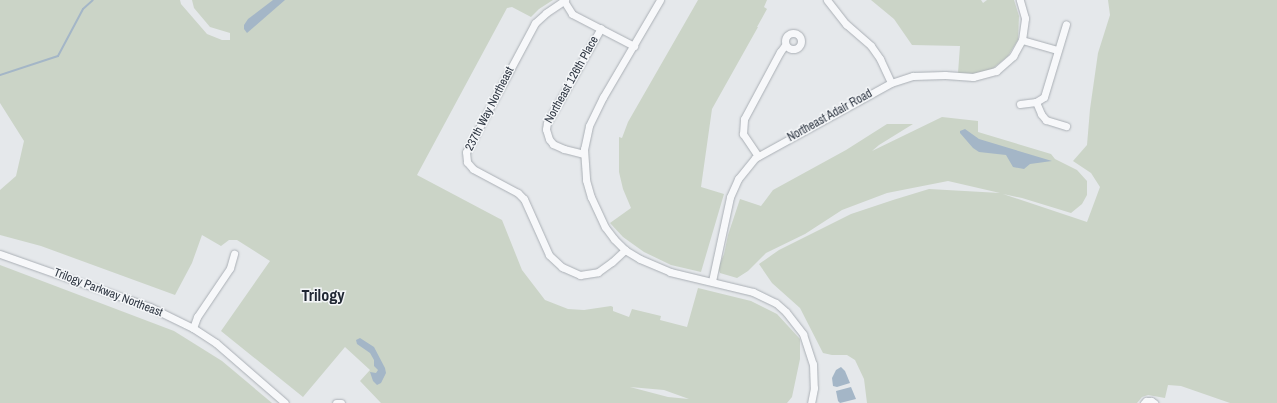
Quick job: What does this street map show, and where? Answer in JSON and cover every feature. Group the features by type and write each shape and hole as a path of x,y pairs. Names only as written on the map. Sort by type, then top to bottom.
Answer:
{"street":[{"path":"660,0 603,97 589,126 584,154 586,180 596,209 605,227 625,250 659,268 677,274 712,281 763,296 786,312 803,334 813,364 814,388 811,403"},
{"path":"827,0 846,24 871,46 880,59 891,83"},
{"path":"1020,0 1025,18 1022,40 1058,50"},
{"path":"564,1 572,14 634,46"},
{"name":"237th Way Northeast","path":"564,1 546,13 535,23 466,152 466,162 473,169 518,193 524,199 549,255 562,267 580,275 598,272 625,250"},
{"path":"1020,104 1036,102 1044,97 1066,24"},
{"name":"Northeast 126th Place","path":"584,154 564,149 553,144 549,140 546,129 547,123 600,28"},
{"name":"Northeast Adair Road","path":"712,281 730,197 738,179 758,156 891,83 913,76 945,75 973,77 996,71 1013,56 1022,40"},
{"path":"758,156 743,134 744,118 785,45"},
{"path":"1036,102 1040,114 1046,120 1066,126"},
{"name":"Trilogy Parkway Northeast","path":"0,254 150,307 193,328 216,343 285,403"},
{"path":"193,328 197,317 230,268 234,254"},
{"path":"1144,403 1146,401 1154,403"},
{"path":"336,403 341,403"}],"shaded area":[{"path":"0,0 180,0 181,4 207,34 222,40 230,40 230,33 210,27 194,8 192,0 553,0 539,9 531,17 512,7 507,8 417,175 502,220 522,270 545,300 568,309 584,310 611,306 613,307 613,311 629,317 632,309 661,316 660,320 687,327 698,288 751,301 777,314 800,339 800,359 792,397 787,403 381,403 360,381 370,370 345,347 303,397 221,331 270,261 237,240 229,240 221,246 202,235 192,263 175,295 41,246 0,235 0,190 16,176 24,141 0,103","holes":["630,387 664,390 689,399 668,397"]},
{"path":"698,0 767,0 764,7 767,9 758,27 712,109 701,187 724,194 701,272 671,265 644,252 623,237 610,223 631,208 623,189 619,172 619,137 622,138 628,122"},
{"path":"871,0 981,0 983,3 987,0 1014,0 1019,16 1018,40 1008,56 991,70 973,74 958,73 960,46 912,45 894,19"},
{"path":"1108,0 1277,0 1277,403 1230,403 1181,386 1168,385 1165,398 1148,395 1142,397 1137,403 867,403 864,379 855,360 847,355 832,355 823,353 800,308 772,283 759,264 779,250 851,214 929,189 1000,193 948,181 887,193 842,210 805,234 766,253 748,271 737,278 720,273 718,268 724,254 728,235 740,199 761,206 773,190 846,150 887,124 913,124 872,151 942,117 978,121 978,132 1051,154 1055,159 1077,170 1087,181 1087,195 1082,204 1071,213 1022,198 1003,194 1087,222 1100,187 1091,173 1073,161 1087,145 1090,109 1098,53 1110,15"},
{"path":"0,265 174,331 222,361 272,403 0,403"}],"water":[{"path":"273,0 285,0 247,33 244,29 244,25 248,19"},
{"path":"965,129 979,139 1052,161 1030,164 1024,169 1013,167 1006,155 979,152 973,148 960,133 960,131"},
{"path":"360,338 374,347 385,368 386,373 381,383 377,385 373,381 370,372 376,373 378,370 374,366 374,360 370,353 357,344 356,340"},
{"path":"841,367 845,371 850,383 837,387 833,386 832,378 836,370"},
{"path":"851,387 856,399 840,403 838,401 836,391"}],"waterway":[{"path":"0,75 58,56 83,9 93,0"}],"district":[{"name":"Trilogy","path":"323,295"}]}
